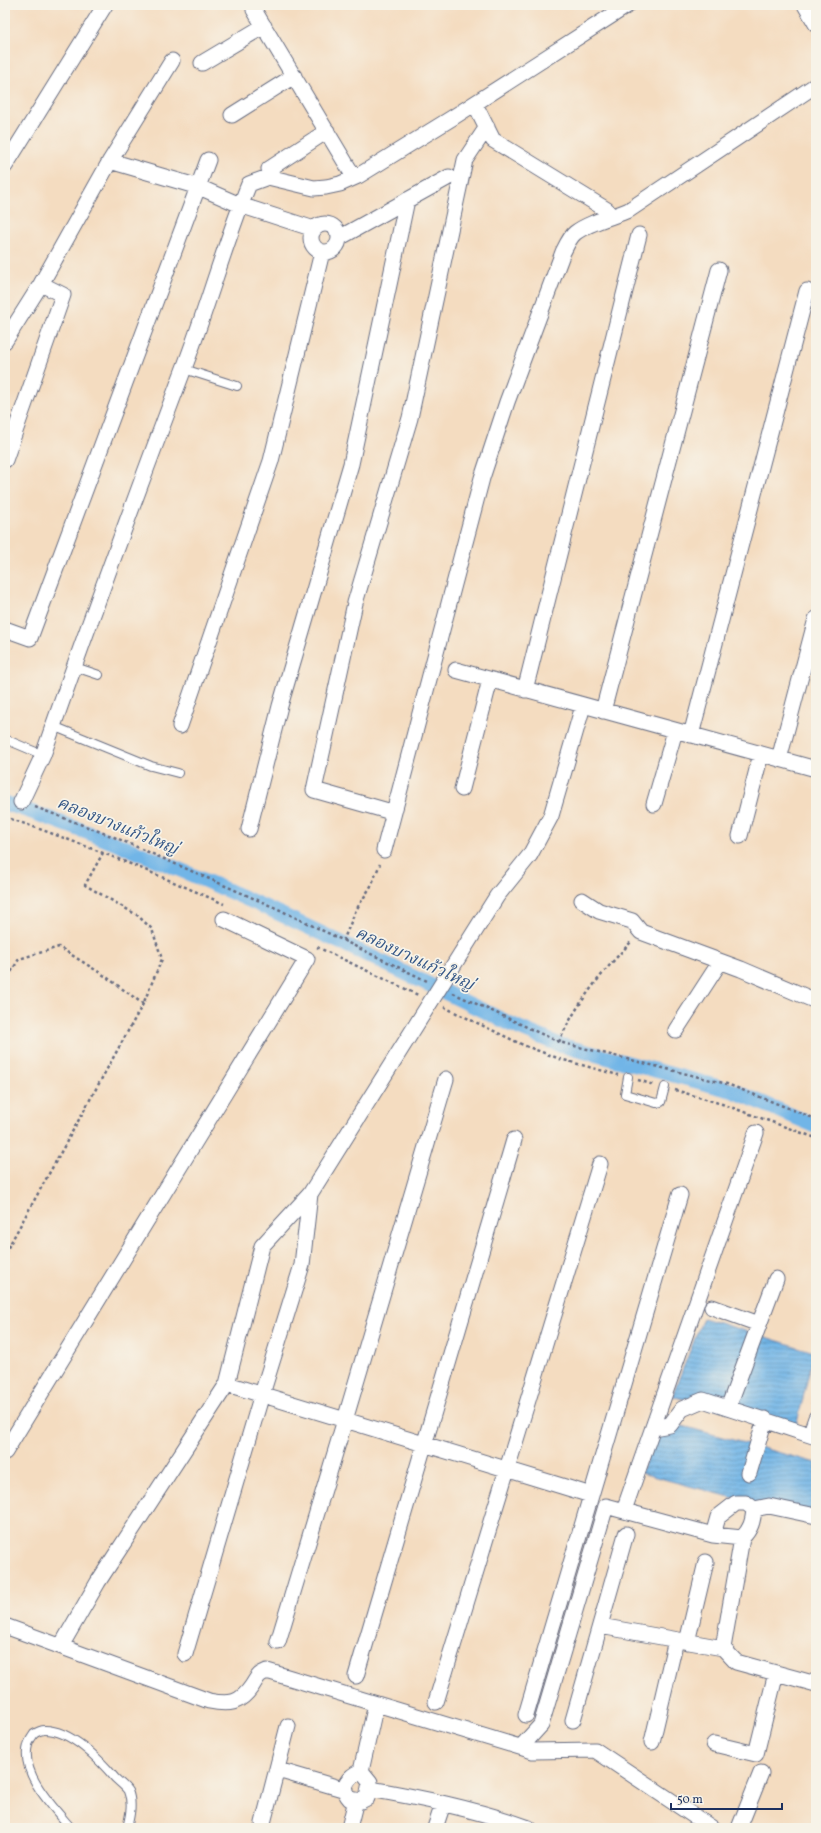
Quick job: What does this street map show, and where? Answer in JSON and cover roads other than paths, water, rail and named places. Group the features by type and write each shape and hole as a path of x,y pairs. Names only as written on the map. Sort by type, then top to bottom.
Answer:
{"street":[{"path":"5,166 104,5"},
{"path":"21,802 43,755 150,457 184,369 240,205 249,184 268,177 314,188 340,184 475,104 628,5"},
{"path":"805,5 816,24"},
{"path":"254,10 354,177"},
{"path":"202,63 264,26"},
{"path":"5,340 41,284 110,161 172,61"},
{"path":"232,115 294,76"},
{"path":"384,850 482,478 507,402 563,252 574,234 593,223 629,210 816,85"},
{"path":"475,104 493,140 607,210"},
{"path":"388,811 314,790 356,603 410,418 465,160 487,127"},
{"path":"269,169 327,131"},
{"path":"5,629 30,638 208,160"},
{"path":"110,161 199,187 240,205 314,229"},
{"path":"339,238 449,177"},
{"path":"248,829 280,706 351,464 407,200"},
{"path":"322,224 332,226 338,233 339,238 336,247 332,250 322,252 312,245 311,237 314,229 322,224"},
{"path":"525,690 640,235"},
{"path":"180,726 271,461 322,252"},
{"path":"603,711 719,270"},
{"path":"5,460 63,295 41,284"},
{"path":"691,735 807,291"},
{"path":"779,759 816,619"},
{"path":"456,670 816,769"},
{"path":"462,789 490,680"},
{"path":"61,1646 98,1582 227,1384 262,1246 310,1194 496,896 530,855 551,816 583,706"},
{"path":"654,804 675,731"},
{"path":"740,836 761,754"},
{"path":"582,900 599,911 628,919 641,932 816,1001"},
{"path":"5,1452 307,959 226,912"},
{"path":"676,1030 720,962"},
{"path":"278,1642 346,1420 446,1079"},
{"path":"624,1510 756,1133"},
{"path":"356,1676 514,1140"},
{"path":"436,1702 600,1164"},
{"path":"185,1654 302,1265 310,1194"},
{"path":"526,1715 680,1195"},
{"path":"728,1408 776,1279"},
{"path":"712,1308 759,1324"},
{"path":"227,1384 591,1495"},
{"path":"653,1428 670,1425 682,1409 703,1400 765,1419 813,1436 816,1418"},
{"path":"749,1473 765,1419"},
{"path":"712,1535 718,1517 736,1503 746,1504 754,1509 769,1506 816,1516"},
{"path":"521,1747 541,1725 606,1506 712,1535 742,1538"},
{"path":"723,1648 742,1538 749,1530 753,1519 754,1509"},
{"path":"573,1720 626,1534"},
{"path":"652,1742 706,1562"},
{"path":"5,1626 223,1704 236,1702 247,1692 258,1675 267,1671 533,1751 595,1750 712,1828"},
{"path":"600,1626 723,1648 736,1662 816,1684"},
{"path":"714,1744 756,1754 776,1673"},
{"path":"361,1771 376,1704"},
{"path":"263,1823 278,1770 288,1726"},
{"path":"278,1770 351,1795 361,1801 367,1798 370,1789 370,1782 361,1771"},
{"path":"349,1828 351,1795 346,1786 349,1777 361,1771"},
{"path":"739,1828 761,1774"},
{"path":"370,1789 418,1797 508,1820 529,1828"},
{"path":"435,1828 443,1804"}],"lane":[{"path":"184,369 237,386"},
{"path":"75,666 99,675"},
{"path":"53,726 151,766 178,773"},
{"path":"5,739 43,755"},
{"path":"628,1077 625,1094 656,1103 661,1102 665,1087"},
{"path":"71,1828 34,1782 29,1770 27,1759 28,1745 34,1734 43,1730 61,1734 81,1745 106,1767 124,1786 128,1792 131,1809 127,1828"}],"water":[{"path":"703,1318 814,1352 795,1431 672,1396"},
{"path":"661,1420 816,1463 816,1520 641,1473"}],"waterway":[{"name":"คลองบางแก้วใหญ่","path":"5,803 71,826 201,879 265,907 519,1028 560,1045 734,1091 816,1126"}]}
